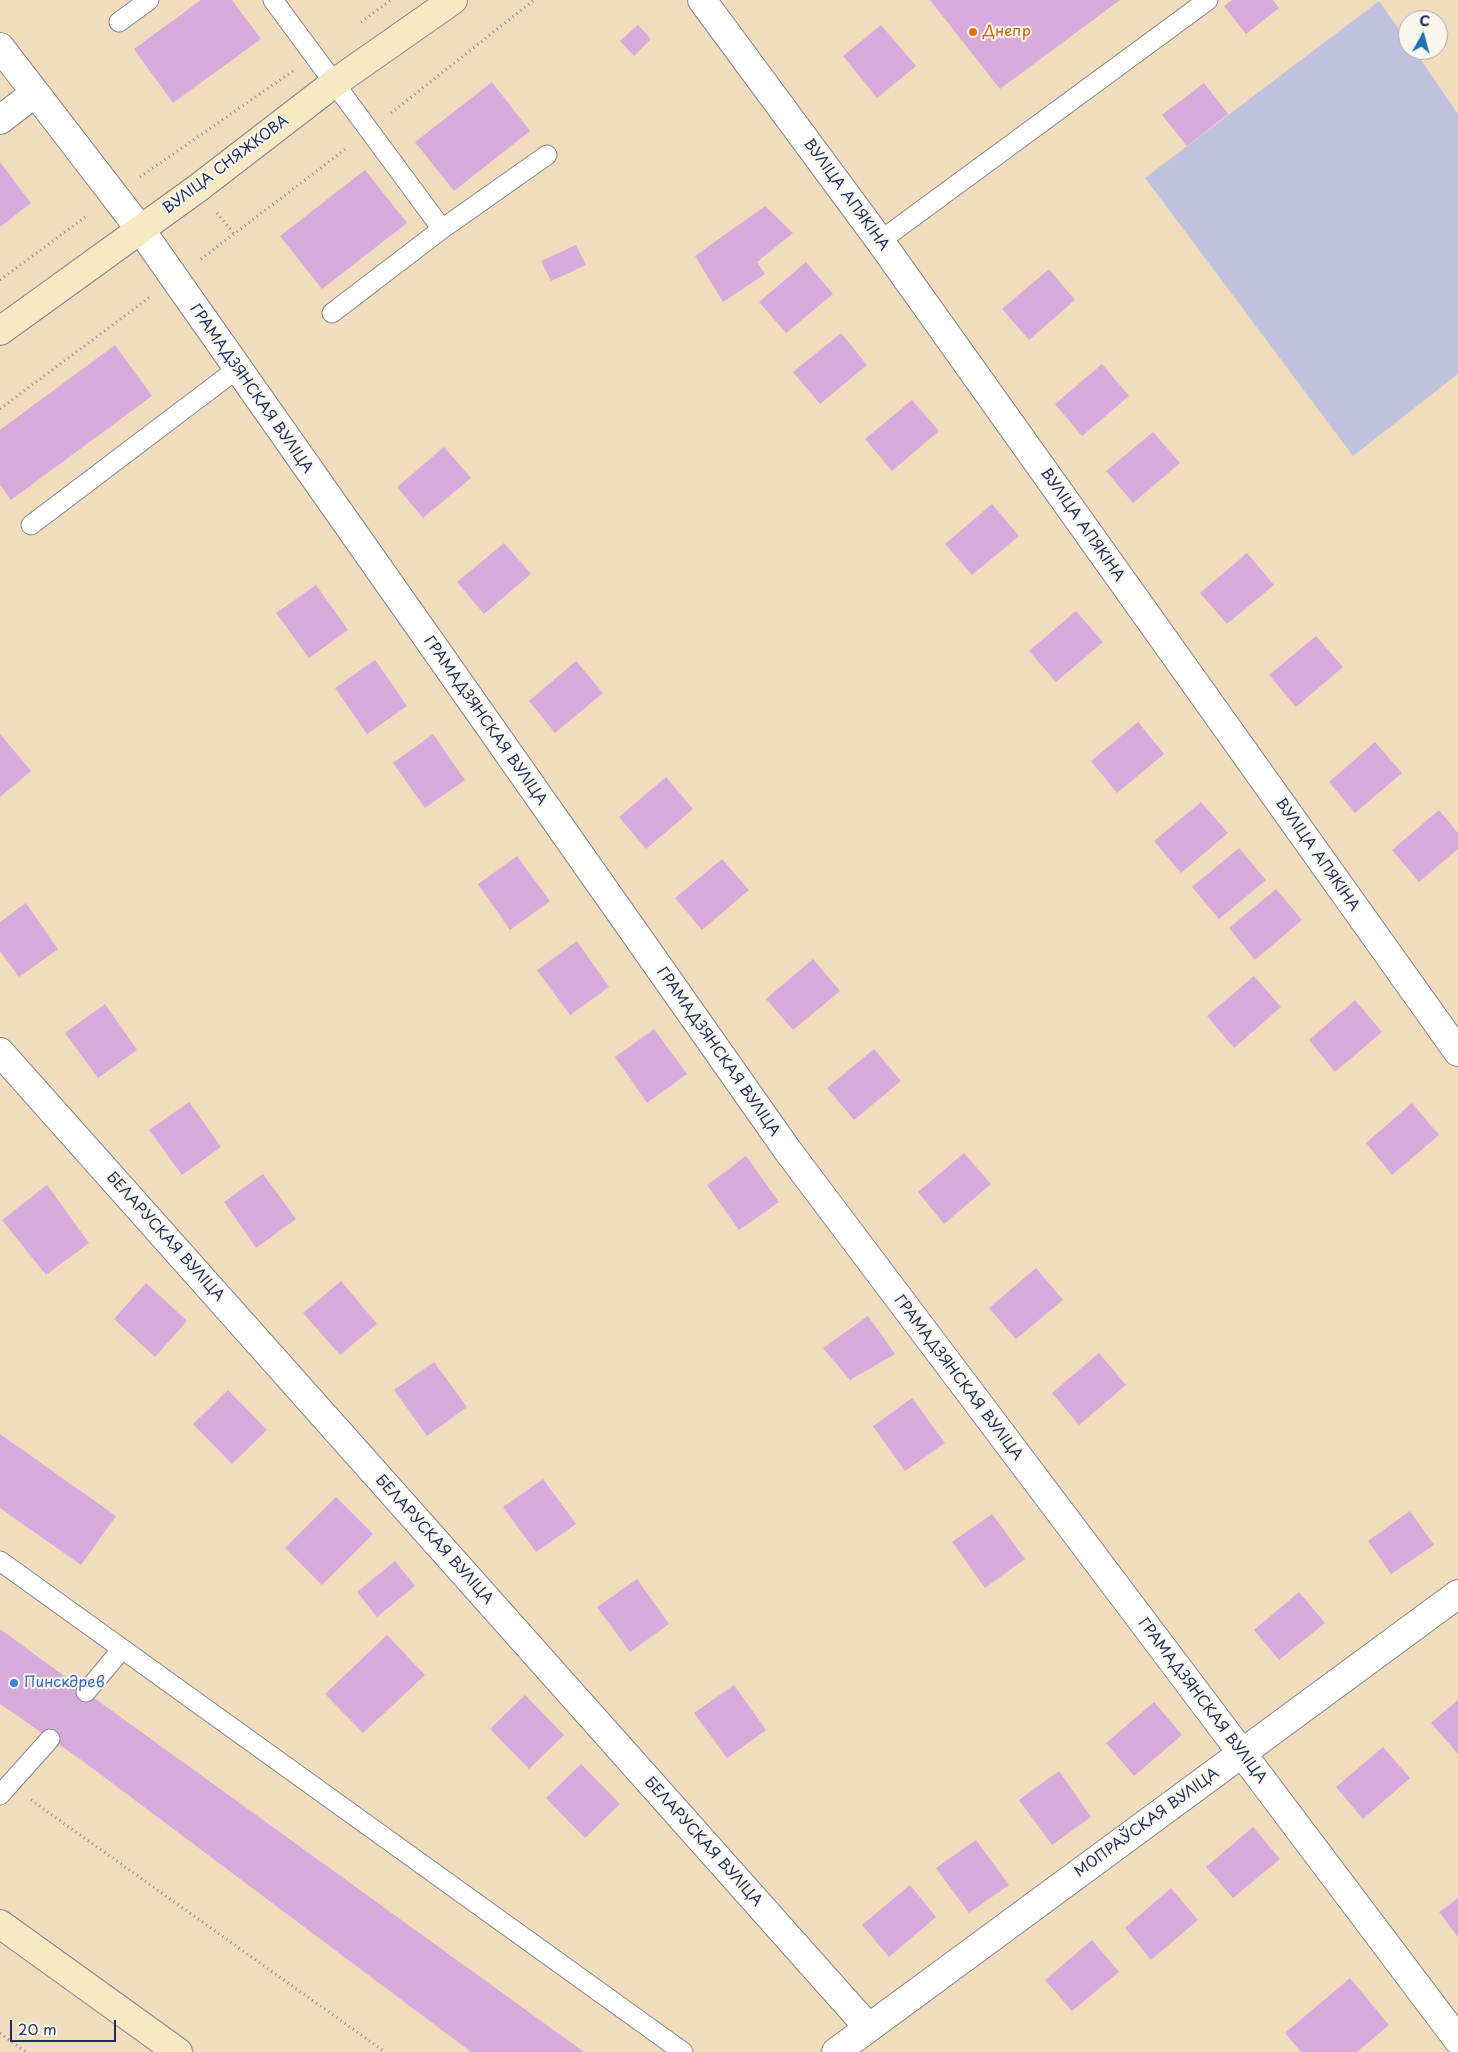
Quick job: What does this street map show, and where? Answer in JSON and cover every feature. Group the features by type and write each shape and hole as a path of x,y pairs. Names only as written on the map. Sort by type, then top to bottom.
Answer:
{"street":[{"name":"ВУЛІЦА СНЯЖКОВА","path":"0,331 198,188 333,84 452,0"},
{"name":"ВУЛІЦА АПЯКІНА","path":"702,0 880,241 1458,1052"},
{"name":"ГРАМАДЗЯНСКАЯ ВУЛІЦА","path":"0,47 140,229 788,1152 1458,2040"},
{"path":"0,120 35,93"},
{"name":"БЕЛАРУСКАЯ ВУЛІЦА","path":"0,1052 868,2027"},
{"name":"МОПРАЎСКАЯ ВУЛІЦА","path":"836,2052 1458,1594"},
{"path":"0,1924 178,2052"}],"lane":[{"path":"119,22 149,0"},
{"path":"273,0 333,84 442,229"},
{"path":"880,241 1208,0"},
{"path":"332,313 442,229 547,156"},
{"path":"31,525 237,369"},
{"path":"0,1561 683,2052"},
{"path":"86,1692 122,1649"},
{"path":"5,1790 50,1738"}],"path":[{"path":"360,22 391,0"},
{"path":"0,409 368,131 534,0"},
{"path":"0,280 113,196 314,56"},
{"path":"5,1790 385,2052"},
{"path":"0,2033 26,2052"}],"shaded area":[{"path":"1379,1 1398,28 1398,60 1421,60 1458,114 1458,374 1353,456 1145,178"}],"building":[{"path":"201,0 232,0 261,39 173,103 134,49"},
{"path":"930,0 1120,0 1000,89"},
{"path":"1232,0 1273,0 1279,8 1246,34 1224,6"},
{"path":"638,25 651,39 634,56 620,41"},
{"path":"881,25 916,66 877,98 843,56"},
{"path":"492,82 530,131 454,191 415,142"},
{"path":"1204,83 1228,114 1187,146 1162,115"},
{"path":"0,162 31,203 0,227"},
{"path":"365,170 407,223 322,289 280,236"},
{"path":"765,206 793,233 757,262 765,274 723,302 695,256"},
{"path":"576,245 586,265 551,281 541,261"},
{"path":"806,262 833,294 786,333 759,302"},
{"path":"1049,269 1075,300 1029,340 1002,309"},
{"path":"841,333 867,365 820,404 793,372"},
{"path":"115,345 152,396 11,500 0,485 0,430"},
{"path":"1102,364 1129,396 1082,436 1055,404"},
{"path":"912,400 939,431 892,471 865,439"},
{"path":"1153,432 1180,463 1133,503 1106,471"},
{"path":"444,447 471,478 423,518 397,487"},
{"path":"992,504 1019,536 972,575 945,544"},
{"path":"504,543 531,574 484,614 457,582"},
{"path":"1247,553 1274,585 1227,624 1200,593"},
{"path":"316,585 348,630 309,658 276,613"},
{"path":"1076,611 1103,642 1056,682 1029,651"},
{"path":"1316,636 1343,667 1296,707 1269,675"},
{"path":"375,660 407,706 367,734 335,688"},
{"path":"576,661 603,693 555,733 529,701"},
{"path":"1138,722 1164,754 1117,793 1091,761"},
{"path":"0,734 31,771 0,797"},
{"path":"433,734 465,780 425,808 393,763"},
{"path":"1375,742 1402,773 1355,813 1329,782"},
{"path":"666,777 693,809 646,849 619,817"},
{"path":"1201,802 1228,833 1181,873 1154,841"},
{"path":"1439,810 1458,833 1458,849 1419,882 1392,850"},
{"path":"1239,848 1266,880 1219,919 1192,887"},
{"path":"517,856 550,901 510,930 478,884"},
{"path":"722,859 749,890 702,930 675,898"},
{"path":"1276,889 1302,920 1255,960 1229,928"},
{"path":"26,903 58,949 19,977 0,951 0,922"},
{"path":"577,941 609,987 570,1015 537,970"},
{"path":"813,959 840,991 793,1030 766,999"},
{"path":"1254,976 1281,1007 1234,1048 1207,1016"},
{"path":"1355,1000 1382,1032 1335,1072 1309,1040"},
{"path":"105,1004 137,1050 98,1078 65,1033"},
{"path":"654,1029 687,1074 647,1103 615,1057"},
{"path":"874,1049 901,1081 854,1120 827,1088"},
{"path":"189,1102 221,1147 182,1175 149,1130"},
{"path":"1412,1103 1439,1135 1392,1175 1366,1143"},
{"path":"964,1153 991,1184 944,1224 918,1192"},
{"path":"746,1156 779,1202 739,1230 707,1185"},
{"path":"263,1174 296,1219 256,1248 224,1202"},
{"path":"47,1185 89,1243 46,1275 2,1220"},
{"path":"1036,1268 1063,1300 1016,1339 989,1308"},
{"path":"341,1281 377,1324 340,1355 303,1313"},
{"path":"146,1283 187,1321 155,1357 114,1319"},
{"path":"868,1316 895,1354 850,1380 823,1348"},
{"path":"1099,1353 1126,1385 1079,1425 1052,1393"},
{"path":"434,1362 467,1407 427,1436 394,1390"},
{"path":"228,1390 267,1430 232,1464 193,1424"},
{"path":"912,1398 945,1443 905,1471 873,1426"},
{"path":"0,1434 116,1516 81,1565 0,1508"},
{"path":"543,1479 576,1524 536,1552 503,1507"},
{"path":"336,1497 373,1534 322,1585 285,1548"},
{"path":"1410,1511 1434,1545 1391,1574 1368,1541"},
{"path":"992,1514 1025,1559 985,1588 952,1542"},
{"path":"395,1561 415,1586 377,1617 357,1592"},
{"path":"637,1579 669,1624 630,1652 597,1607"},
{"path":"1299,1592 1325,1623 1279,1660 1254,1630"},
{"path":"0,1629 584,2052 471,2052 80,1759 0,1704"},
{"path":"387,1635 425,1675 363,1733 325,1694"},
{"path":"734,1685 766,1730 727,1758 694,1713"},
{"path":"525,1695 564,1735 529,1769 490,1729"},
{"path":"1458,1700 1458,1754 1431,1723"},
{"path":"1154,1702 1182,1735 1134,1776 1106,1743"},
{"path":"1383,1747 1410,1778 1363,1819 1336,1787"},
{"path":"581,1764 620,1804 585,1838 546,1798"},
{"path":"1059,1771 1091,1817 1052,1845 1019,1800"},
{"path":"1253,1827 1280,1859 1233,1898 1206,1867"},
{"path":"976,1840 1009,1885 969,1913 936,1868"},
{"path":"910,1885 936,1917 889,1957 862,1925"},
{"path":"1171,1888 1198,1920 1151,1960 1125,1928"},
{"path":"1458,1898 1458,1937 1439,1912"},
{"path":"1092,1940 1119,1972 1072,2011 1045,1980"},
{"path":"1350,1978 1389,2025 1357,2052 1301,2052 1285,2033"}],"place":[{"name":"Днепр","path":"973,32"},
{"name":"Пинскдрев","path":"14,1683"}]}
